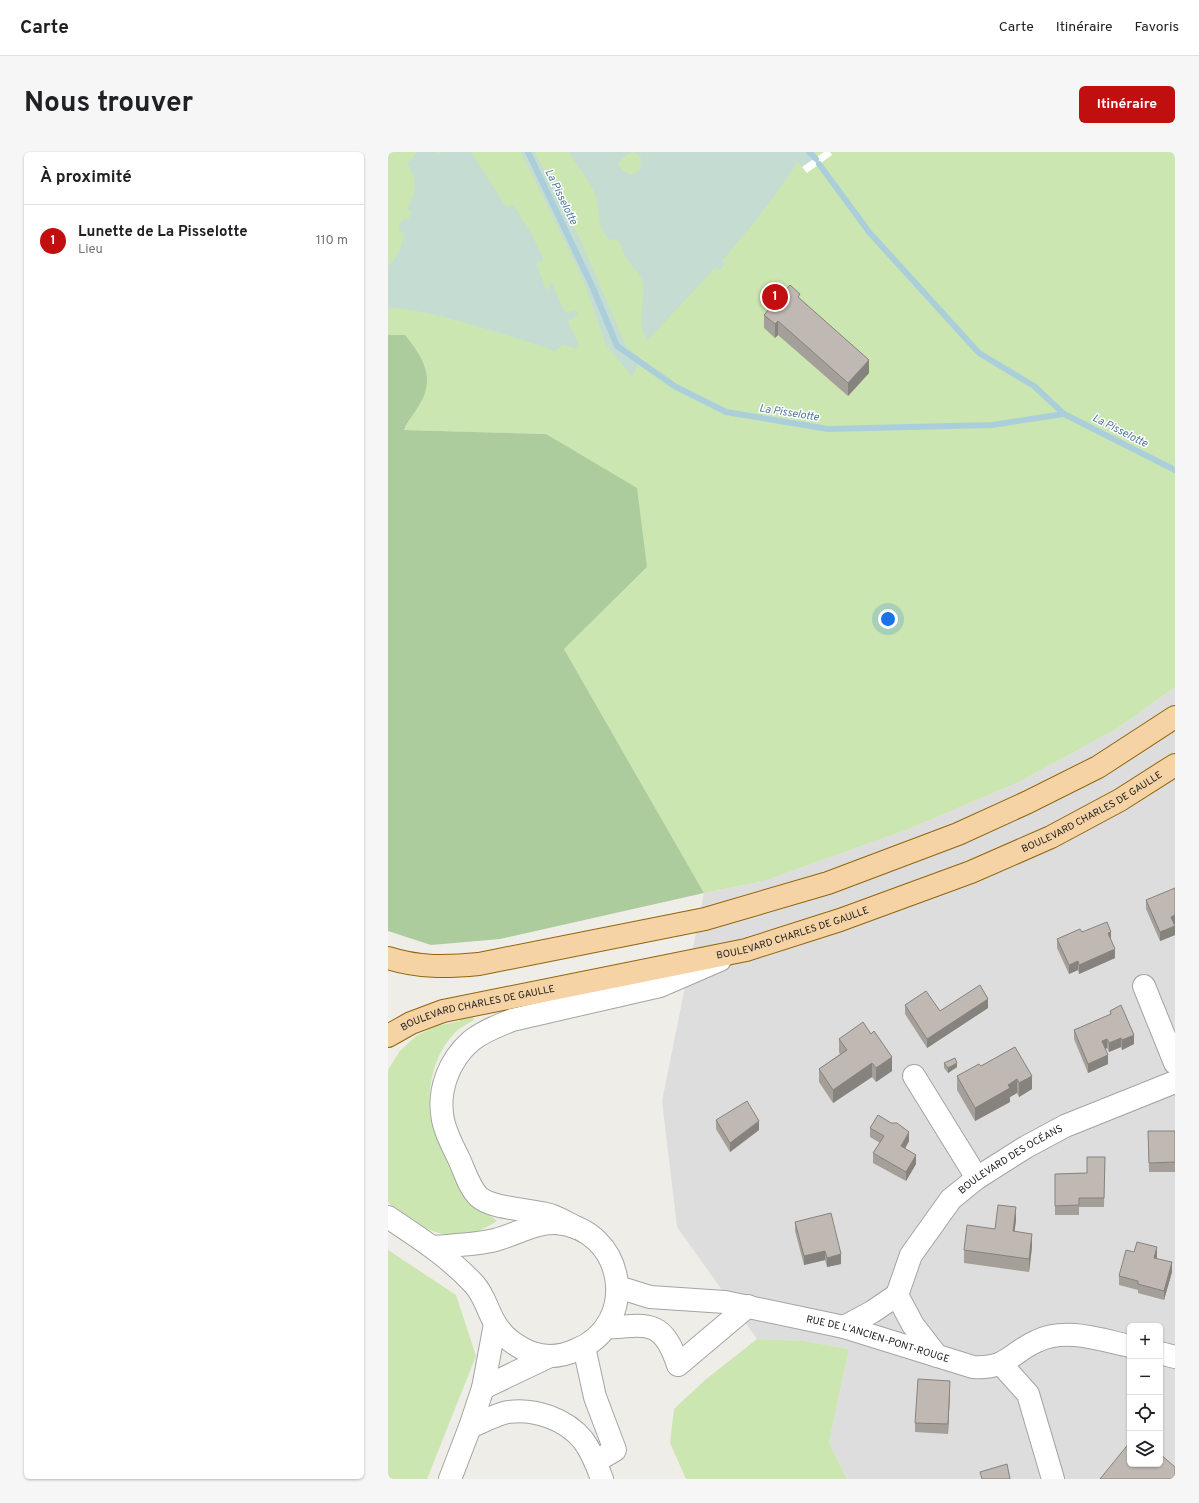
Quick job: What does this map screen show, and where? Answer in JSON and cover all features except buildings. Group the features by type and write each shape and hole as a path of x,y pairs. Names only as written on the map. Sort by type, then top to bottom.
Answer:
{"main road":[{"path":"388,958 417,966 449,967 479,964 705,919 828,883 958,834 1028,802 1098,767 1175,717"},
{"name":"BOULEVARD CHARLES DE GAULLE","path":"388,1036 411,1023 443,1011 746,950 840,920 978,869 1050,837 1120,800 1175,765"}],"street":[{"path":"388,1217 432,1247 473,1283 483,1295 492,1316 505,1336 518,1347 534,1353 550,1356 568,1354 584,1347 596,1339 606,1328 613,1315 617,1301 618,1287 615,1268 606,1251 594,1238 552,1216 491,1203 480,1198 472,1186 447,1135 442,1119 443,1087 446,1074 457,1056 472,1041 490,1029 512,1020 660,986 746,950"},
{"path":"1144,986 1175,1063"},
{"path":"914,1076 978,1178"},
{"name":"BOULEVARD DES OCÉANS","path":"897,1295 911,1255 951,1199 978,1178 1026,1147 1065,1126 1175,1082"},
{"path":"432,1247 473,1244 514,1235 534,1226 556,1223 577,1228"},
{"name":"RUE DE L'ANCIEN-PONT-ROUGE","path":"618,1287 650,1297 725,1302 844,1327 973,1367 989,1368 1001,1364 1037,1340 1060,1335 1083,1336 1127,1345"},
{"path":"844,1327 872,1312 897,1295 913,1325 937,1356"},
{"path":"606,1328 640,1325 658,1328 672,1345 678,1365 748,1306"},
{"path":"450,1479 483,1388 492,1316"},
{"path":"470,1427 507,1412 528,1411 549,1416 565,1425 582,1439 599,1470 615,1450 595,1397 584,1347"},
{"path":"1163,1354 1175,1357"},
{"path":"483,1388 550,1356"},
{"path":"1001,1364 1028,1394 1053,1479"}],"shaded area":[{"path":"1175,687 1175,1479 847,1479 829,1443 849,1349 804,1341 757,1339 677,1227 662,1101 704,893 764,881 906,830 1019,782 1118,728"}],"green space":[{"path":"388,152 1175,152 1175,687 1118,728 1019,782 906,830 764,881 704,893 564,649 647,567 546,434 404,430 426,390 405,336 388,335"},
{"path":"417,152 436,152 440,154 442,152 470,152 473,155 504,204 508,207 513,205 530,231 543,258 541,262 536,263 546,289 549,289 550,284 552,283 564,311 569,314 571,311 576,311 578,314 568,322 579,345 578,349 563,345 555,351 520,339 444,317 401,309 388,309 388,266 397,256 402,244 404,235 398,228 402,220 408,219 411,215 411,211 407,209 414,192 414,181 411,170 407,164"},
{"path":"521,152 535,152 558,200 579,237 627,348 641,358 632,377 605,343 585,285"},
{"path":"569,152 632,152 624,157 618,164 623,171 631,175 640,170 641,157 633,152 813,152 817,158 802,167 798,162 761,214 722,261 725,264 720,270 716,267 648,340 642,329 643,286 640,276 626,258 616,239 610,240 603,230 595,194"},
{"path":"388,335 405,335 422,360 427,374 425,394 404,430 546,434 637,488 647,567 564,649 704,893 500,939 431,945 388,931"},
{"path":"473,1016 474,1020 463,1026 447,1043 436,1063 431,1086 431,1120 458,1175 475,1199 497,1221 482,1229 467,1234 453,1235 427,1229 401,1213 388,1202 388,1070 400,1051 416,1036 436,1026 460,1021 460,1018"},
{"path":"388,1250 456,1295 476,1356 427,1479 388,1479"},
{"path":"757,1339 804,1341 849,1349 829,1443 847,1479 686,1479 670,1443 674,1409 705,1380"}],"pier":[{"path":"824,152 830,152 832,155 807,173 802,167"}],"waterway":[{"name":"La Pisselotte","path":"528,152 593,288 617,346 676,387 726,412 828,429 992,425 1064,414"},
{"path":"809,152 816,159"},
{"path":"819,164 869,232 979,353 1034,386 1064,414 1175,470"}],"place":[{"name":"Lunette de La Pisselotte","path":"775,297"}]}
